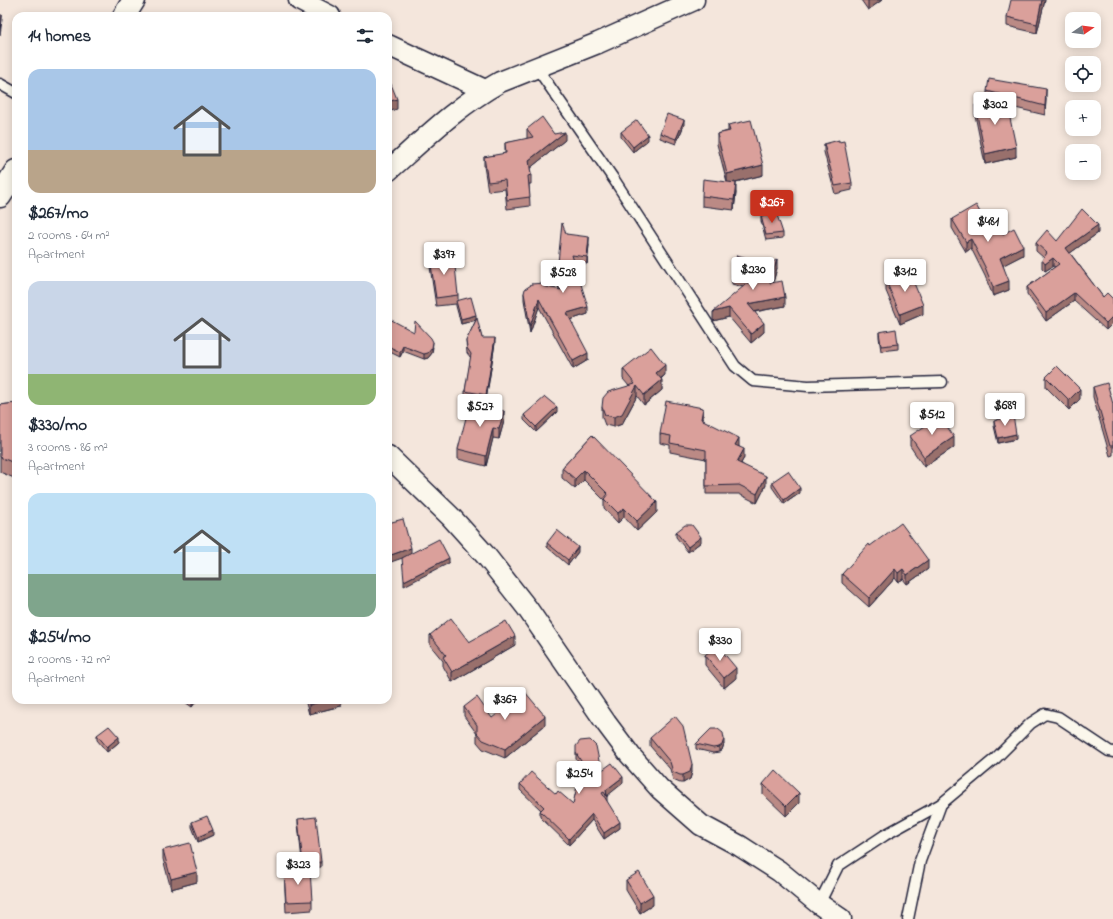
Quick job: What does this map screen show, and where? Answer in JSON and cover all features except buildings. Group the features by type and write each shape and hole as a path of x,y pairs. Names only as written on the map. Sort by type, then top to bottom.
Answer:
{"main road":[{"path":"0,196 12,178"}],"street":[{"path":"299,0 322,12"},
{"path":"392,168 447,117 485,90 500,82 598,43 694,0"},
{"path":"392,47 485,90"},
{"path":"392,460 451,517 528,608 606,723 660,789 701,825 740,846 779,871 819,904 841,919"}],"lane":[{"path":"537,68 615,180 735,366 753,381 808,386 942,382"},
{"path":"0,84 12,91"},
{"path":"819,904 838,866 885,835 941,804 996,758 1031,723 1045,714 1058,717 1109,751 1113,752"},
{"path":"908,919 920,861 941,804"}]}
